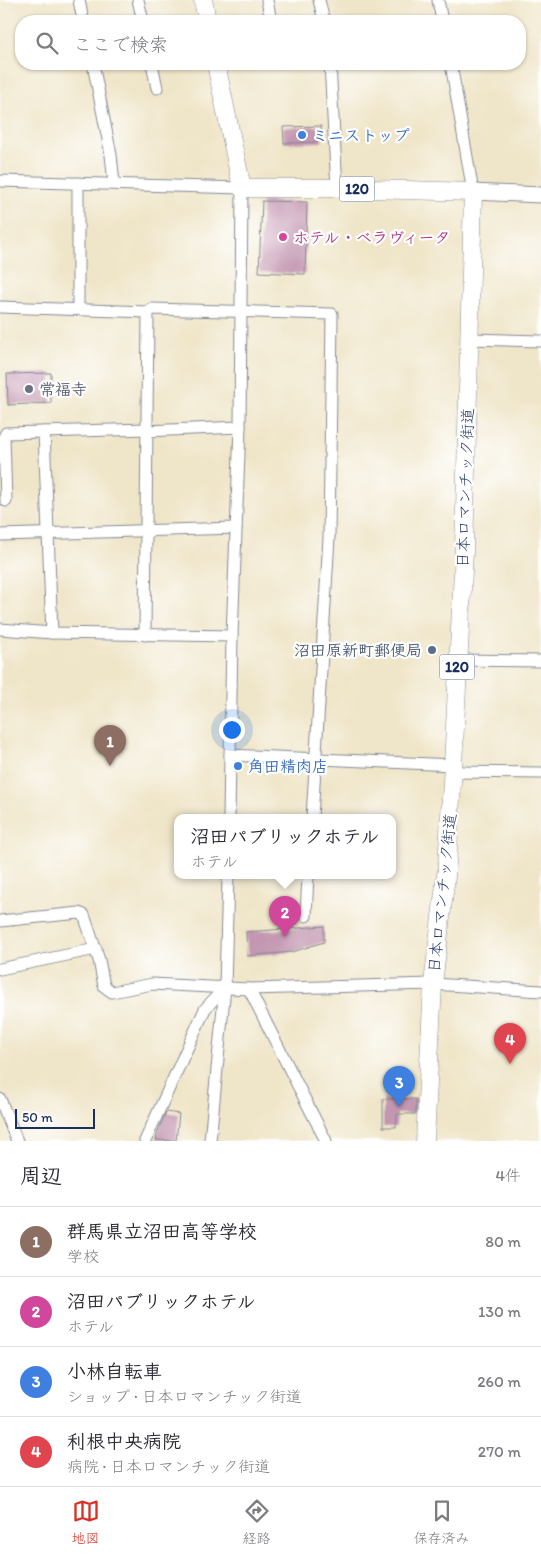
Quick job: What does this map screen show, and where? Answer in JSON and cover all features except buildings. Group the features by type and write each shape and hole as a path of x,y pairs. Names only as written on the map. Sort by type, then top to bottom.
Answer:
{"highway":[{"path":"203,0 206,15"},
{"path":"218,70 242,188"},
{"name":"120","path":"242,188 337,188 473,192"},
{"name":"日本ロマンチック街道","path":"426,1141 433,984 447,867 464,551 473,192"}],"main road":[{"path":"473,192 541,195"}],"street":[{"path":"79,0 82,15"},
{"path":"138,0 142,15"},
{"path":"266,0 270,15"},
{"path":"320,0 323,15"},
{"path":"438,0 441,15"},
{"path":"94,70 111,155 114,183"},
{"path":"153,70 157,88"},
{"path":"330,70 337,188"},
{"path":"452,70 473,192"},
{"path":"0,181 242,188 240,427 232,636 229,814"},
{"path":"78,183 78,310"},
{"path":"0,308 332,314 329,538 312,814"},
{"path":"145,635 148,312"},
{"path":"469,339 541,341"},
{"path":"6,501 3,435 6,433 240,427"},
{"path":"44,432 52,633"},
{"path":"0,535 236,528"},
{"path":"0,630 52,633 232,636"},
{"path":"458,660 541,661"},
{"path":"230,755 541,773"},
{"path":"210,1141 225,987 228,879"},
{"path":"306,916 308,879"},
{"path":"0,921 79,913 84,915 96,949 104,986 112,992 152,984 249,989 433,984 541,991"},
{"path":"0,969 96,949"},
{"path":"145,1141 205,1009 225,987"},
{"path":"249,989 326,1141"},
{"path":"0,1100 17,1141"}],"place":[{"name":"ミニストップ","path":"302,135"},
{"name":"ホテル・ベラヴィータ","path":"283,237"},
{"name":"常福寺","path":"29,389"},
{"name":"沼田原新町郵便局","path":"432,650"},
{"name":"群馬県立沼田高等学校","path":"110,766"},
{"name":"角田精肉店","path":"238,766"},
{"name":"沼田パブリックホテル","path":"285,937"},
{"name":"利根中央病院","path":"510,1064"},
{"name":"小林自転車","path":"399,1107"}]}
